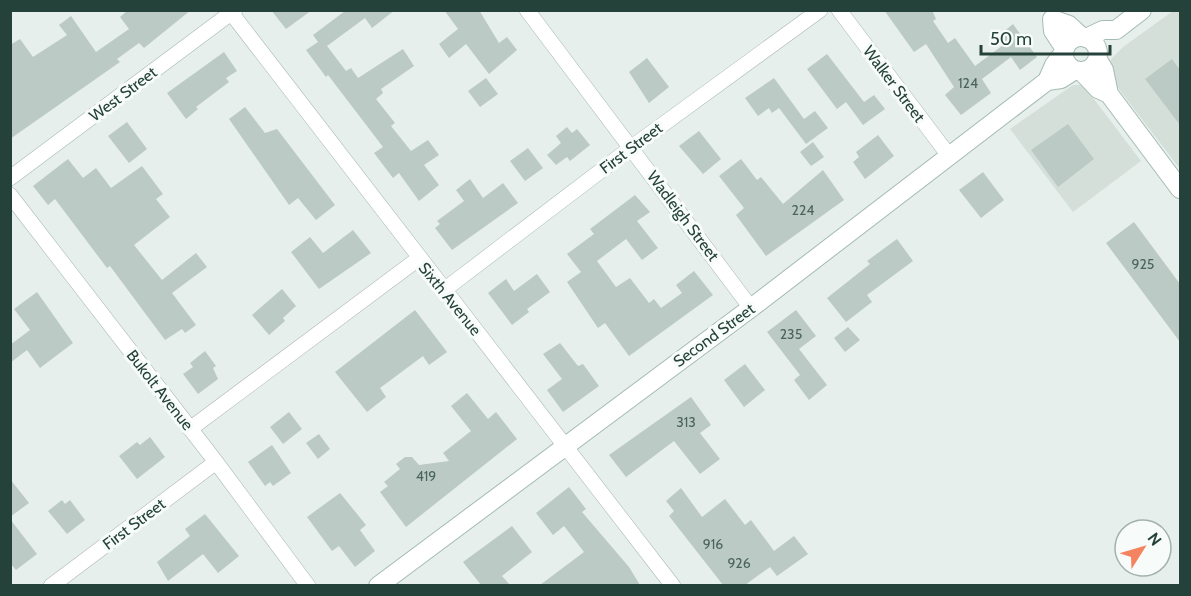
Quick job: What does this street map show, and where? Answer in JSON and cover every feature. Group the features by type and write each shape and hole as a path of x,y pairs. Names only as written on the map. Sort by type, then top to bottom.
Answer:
{"street":[{"name":"Wadleigh Street","path":"527,10 751,308"},
{"name":"First Street","path":"444,290 632,147 820,10"},
{"name":"Walker Street","path":"839,10 950,157"},
{"path":"1047,81 1054,64 1071,40 1103,30 1116,30 1142,10"},
{"name":"West Street","path":"10,178 232,11"},
{"name":"Sixth Avenue","path":"232,11 418,259 673,585"},
{"path":"1049,15 1069,25 1096,45 1109,94"},
{"path":"1049,15 1053,31 1065,50 1065,60 1098,88 1109,94 1180,189"},
{"path":"1047,81 1061,79 1094,67 1098,57 1113,42 1116,30"},
{"name":"Second Street","path":"378,585 751,308 1047,81"},
{"name":"Bukolt Avenue","path":"10,195 308,585"},
{"path":"190,429 418,259"},
{"name":"First Street","path":"51,585 216,462"}],"shaded area":[{"path":"1173,11 1180,12 1180,169 1109,76 1107,67 1123,47"},
{"path":"1073,85 1081,85 1087,90 1141,161 1073,212 1010,129"}],"building":[{"path":"128,10 191,10 144,48 139,43 117,59 120,62 10,139 10,45 20,39 33,57 67,35 59,25 71,16 96,52 129,29 120,17"},
{"path":"271,10 312,10 286,29"},
{"path":"395,10 372,28 365,18 327,46 346,71 351,68 358,78 403,49 414,66 381,89 383,93 376,99 395,123 391,126 411,151 428,140 439,155 424,165 439,185 419,201 399,173 393,178 374,153 383,147 306,50 318,42 313,35 345,11"},
{"path":"444,10 479,10 499,43 507,37 517,50 489,74 466,44 449,58 439,44 458,29"},
{"path":"884,10 932,10 936,19 933,21 948,43 955,38 975,66 1002,46 996,38 1013,24 1037,57 1020,70 1011,57 982,79 991,93 961,115 945,95 954,87 926,44 914,52"},
{"path":"224,52 237,71 226,78 229,82 196,107 198,109 186,119 167,93"},
{"path":"827,54 864,102 874,95 885,109 863,125 846,102 837,109 807,69"},
{"path":"647,58 669,87 649,103 629,72"},
{"path":"1172,59 1180,70 1180,125 1145,79"},
{"path":"486,78 498,94 480,107 468,91"},
{"path":"774,78 804,119 815,111 828,128 806,144 779,108 772,113 769,108 758,116 745,98"},
{"path":"245,107 265,133 277,129 335,205 316,220 298,198 289,205 229,119"},
{"path":"127,122 147,149 129,163 108,136"},
{"path":"1068,124 1094,159 1058,187 1031,150"},
{"path":"567,127 572,133 577,129 590,145 570,161 567,157 556,165 547,155 561,143 556,136"},
{"path":"699,131 721,159 703,174 679,146"},
{"path":"878,135 894,156 865,179 853,162 859,157 856,152"},
{"path":"813,142 824,157 811,166 800,152"},
{"path":"528,148 543,168 525,181 510,161"},
{"path":"68,159 83,178 96,168 111,188 142,166 163,194 156,199 170,217 134,245 162,280 196,253 207,267 172,293 196,325 185,333 182,329 165,340 110,266 107,268 55,199 48,205 33,186"},
{"path":"741,159 757,180 761,177 783,204 823,170 844,200 766,256 736,215 744,208 719,176"},
{"path":"983,172 1004,200 981,218 959,190"},
{"path":"470,179 483,198 503,183 518,203 452,250 435,228 440,224 437,221 464,201 456,190"},
{"path":"635,195 650,212 637,221 658,248 642,260 626,239 597,261 616,287 630,278 649,303 654,299 661,308 682,293 676,285 694,271 713,295 629,356 605,323 598,328 567,282 581,272 567,254 594,234 590,229"},
{"path":"1134,222 1180,284 1180,342 1106,243"},
{"path":"353,230 371,253 319,289 291,252 310,237 323,253"},
{"path":"897,239 913,261 867,295 872,302 846,322 827,298 870,264 867,261"},
{"path":"537,274 550,292 527,309 529,312 512,325 488,293 506,279 514,291"},
{"path":"282,289 296,306 283,318 285,321 269,335 252,315"},
{"path":"37,292 73,343 40,368 27,350 10,363 10,345 30,330 14,309"},
{"path":"415,310 447,352 429,365 423,356 380,388 386,397 367,412 335,372"},
{"path":"796,310 816,336 799,349 827,385 809,400 794,380 800,375 767,332"},
{"path":"848,327 860,340 845,352 834,338"},
{"path":"560,343 578,366 583,364 599,386 563,412 547,390 562,379 543,354"},
{"path":"205,351 216,366 213,368 218,379 198,394 183,374 193,367 190,363"},
{"path":"745,364 765,390 744,407 724,380"},
{"path":"467,393 488,419 496,412 517,439 406,527 380,492 388,486 384,482 400,469 396,464 405,457 412,457 419,465 449,461 443,453 471,431 451,406"},
{"path":"691,397 711,425 700,433 720,459 700,474 674,441 626,477 609,455"},
{"path":"289,412 302,429 283,444 270,427"},
{"path":"319,434 330,449 318,459 306,443"},
{"path":"150,437 165,457 137,479 119,456 137,442 140,445"},
{"path":"272,445 291,473 273,486 270,482 265,486 248,462"},
{"path":"10,479 29,503 10,517"},
{"path":"569,487 586,509 582,512 629,567 640,585 540,585 584,552 564,526 553,535 536,513"},
{"path":"681,488 702,517 725,499 745,525 751,520 774,551 794,536 808,554 777,576 770,567 745,585 723,585 669,516 674,511 666,501"},
{"path":"340,493 366,525 360,530 375,551 355,567 339,546 332,551 307,517"},
{"path":"62,500 65,504 70,500 85,520 67,534 48,511"},
{"path":"205,514 239,556 218,573 203,554 168,581 157,562 190,536 185,529"},
{"path":"10,519 37,554 16,570 10,563"},
{"path":"512,526 532,552 502,576 510,585 481,585 463,562"}]}
